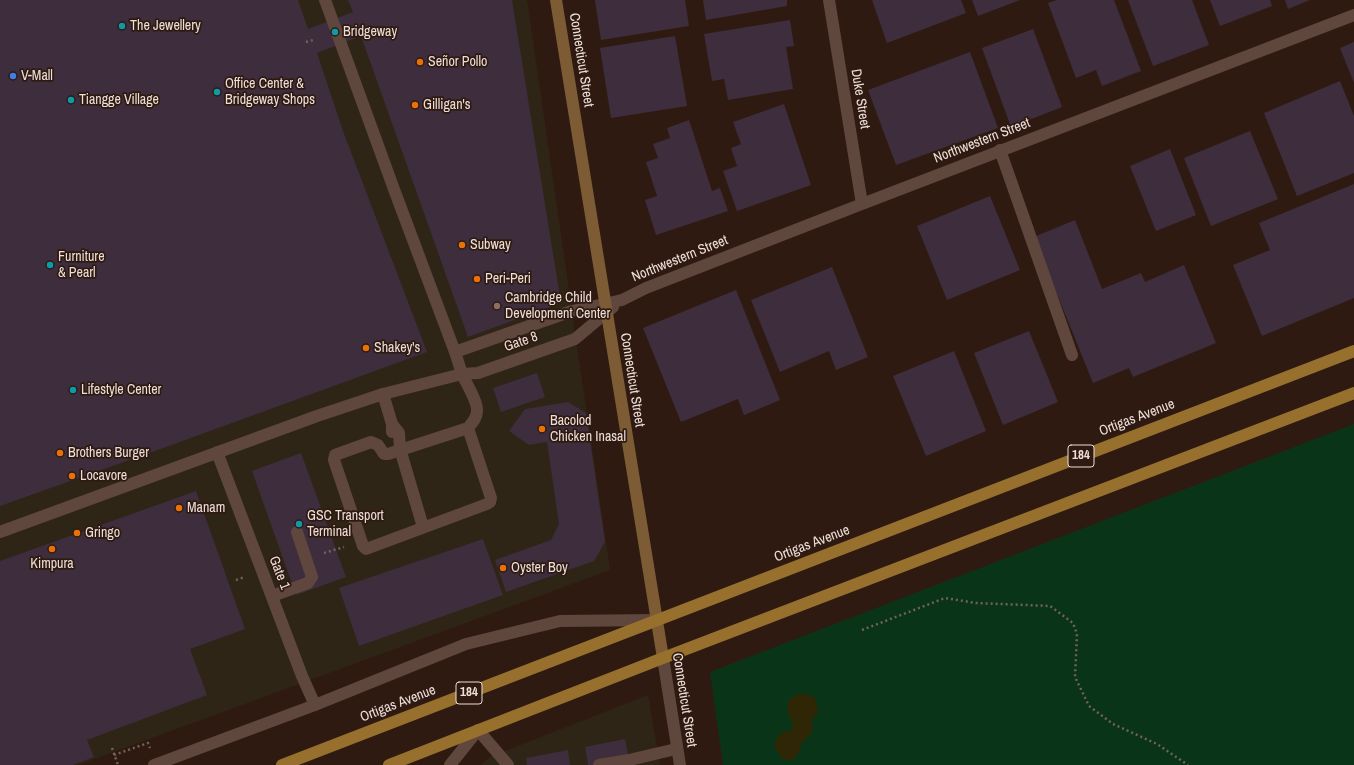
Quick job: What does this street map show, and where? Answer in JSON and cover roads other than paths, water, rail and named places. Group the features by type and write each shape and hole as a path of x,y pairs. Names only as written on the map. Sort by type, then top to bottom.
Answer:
{"main road":[{"name":"Ortigas Avenue","path":"282,765 1354,351"},
{"path":"389,765 663,658 1354,393"}],"street":[{"path":"325,0 394,192 462,374 478,410 475,419 468,428 388,454 384,454 378,445 372,442 337,454 334,459 363,546 366,549 490,502 491,498 468,428"},
{"name":"Connecticut Street","path":"556,0 657,620 676,749 680,765"},
{"name":"Duke Street","path":"829,0 862,204"},
{"name":"Northwestern Street","path":"605,308 642,290 1000,150 1354,15"},
{"path":"1000,150 1072,355"},
{"name":"Gate 8","path":"455,352 572,311 605,308"},
{"name":"Gate 8","path":"0,532 317,416 383,394 462,374 478,373 575,339 605,308"},
{"path":"383,394 392,424 392,434 400,449 423,527"},
{"name":"Gate 1","path":"217,452 302,676 315,704"},
{"path":"272,596 308,583 312,576 297,532"},
{"path":"154,765 315,704 466,644 560,621 657,620"},
{"path":"450,765 478,730 508,765"},
{"path":"599,765 629,760 676,749"}],"place":[{"name":"The Jewellery","path":"122,26"},
{"name":"Bridgeway","path":"335,32"},
{"name":"Señor Pollo","path":"420,62"},
{"name":"V-Mall","path":"13,76"},
{"name":"Office Center & Bridgeway Shops","path":"217,92"},
{"name":"Tiangge Village","path":"71,100"},
{"name":"Gilligan's","path":"415,105"},
{"name":"Subway","path":"462,245"},
{"name":"Furniture & Pearl","path":"50,265"},
{"name":"Peri-Peri","path":"477,279"},
{"name":"Cambridge Child Development Center","path":"497,306"},
{"name":"Shakey's","path":"366,348"},
{"name":"Lifestyle Center","path":"73,390"},
{"name":"Bacolod Chicken Inasal","path":"542,429"},
{"name":"Brothers Burger","path":"60,453"},
{"name":"Locavore","path":"72,476"},
{"name":"Manam","path":"179,508"},
{"name":"GSC Transport Terminal","path":"299,524"},
{"name":"Gringo","path":"77,533"},
{"name":"Kimpura","path":"52,549"},
{"name":"Oyster Boy","path":"503,568"}]}
